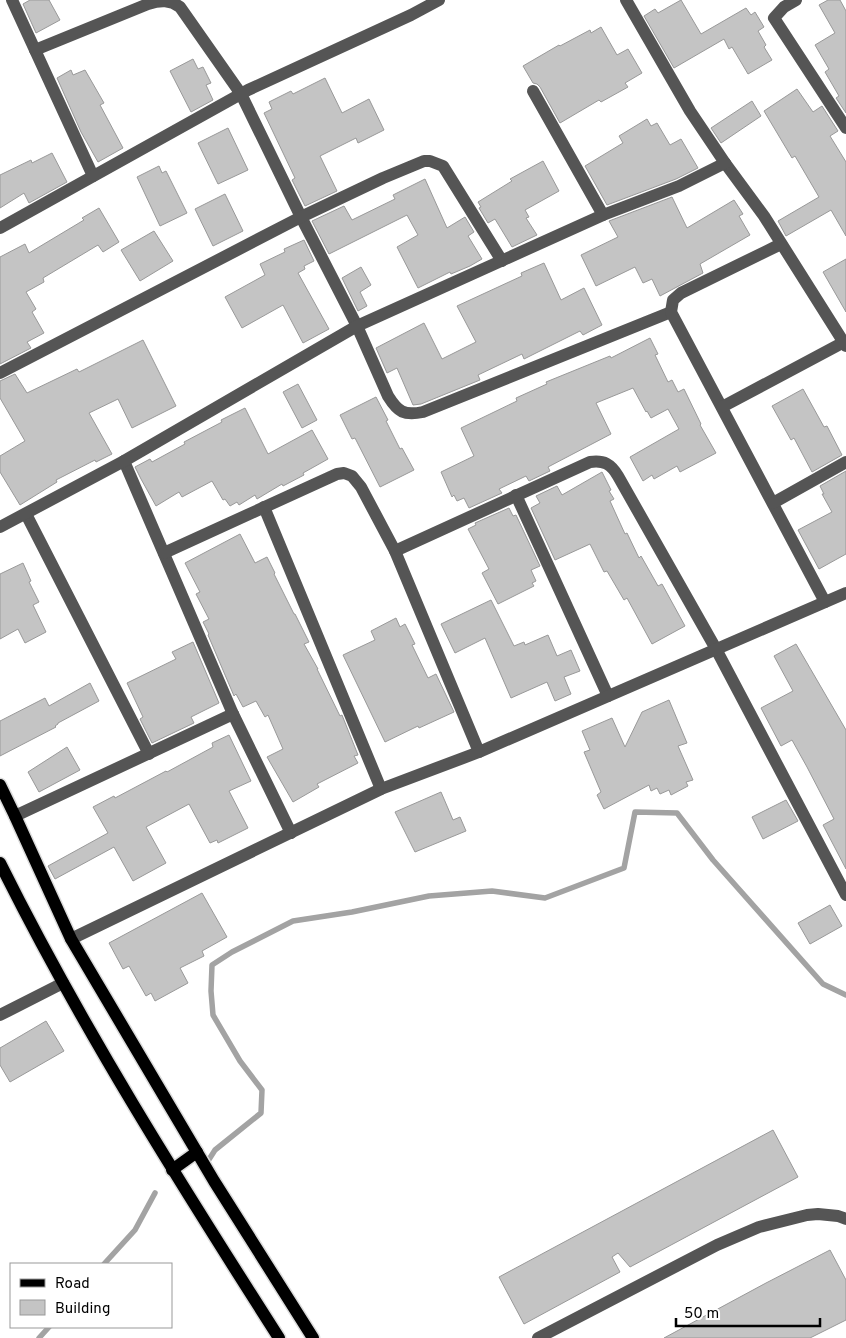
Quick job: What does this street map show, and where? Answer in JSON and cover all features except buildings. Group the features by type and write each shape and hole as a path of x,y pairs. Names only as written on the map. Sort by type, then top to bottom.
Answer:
{"main road":[{"path":"0,785 70,940 197,1152 314,1338"},
{"path":"0,863 21,906 131,1102 279,1338"},
{"path":"172,1170 197,1152"}],"street":[{"path":"12,0 93,176"},
{"path":"0,228 241,94 411,15 439,0"},
{"path":"626,0 690,111 764,216 845,344 722,407"},
{"path":"796,0 782,3 774,18 846,128"},
{"path":"35,50 148,4 159,1 174,2 241,94 357,326 388,396 401,412 414,414 423,412 671,312"},
{"path":"533,91 603,215"},
{"path":"0,373 301,217 383,178 424,161 430,160 443,166 449,173 502,261"},
{"path":"0,527 124,461 357,326 603,215 679,186 725,163"},
{"path":"781,244 681,293 672,300 671,312 825,602"},
{"path":"124,461 233,714 291,833"},
{"path":"395,550 590,462 599,461 610,466 618,476 716,649 842,876 846,895"},
{"path":"773,503 846,462"},
{"path":"164,553 337,474 344,473 352,476 361,486 395,550 479,752"},
{"path":"516,495 608,696"},
{"path":"264,507 381,789"},
{"path":"26,514 149,754"},
{"path":"70,940 381,789 479,752 846,592"},
{"path":"15,816 233,714"},
{"path":"0,1015 63,982"},
{"path":"538,1338 717,1245 759,1227 807,1215 827,1214 843,1216"}],"waterway":[{"path":"208,1161 215,1150 261,1113 262,1090 240,1061 213,1015 211,991 212,965 232,952 293,921 352,912 429,896 492,891 545,898 624,868 635,812 677,813 713,860 823,984 846,995"},
{"path":"105,1263 135,1230 155,1193"},
{"path":"39,1338 48,1328"}]}
